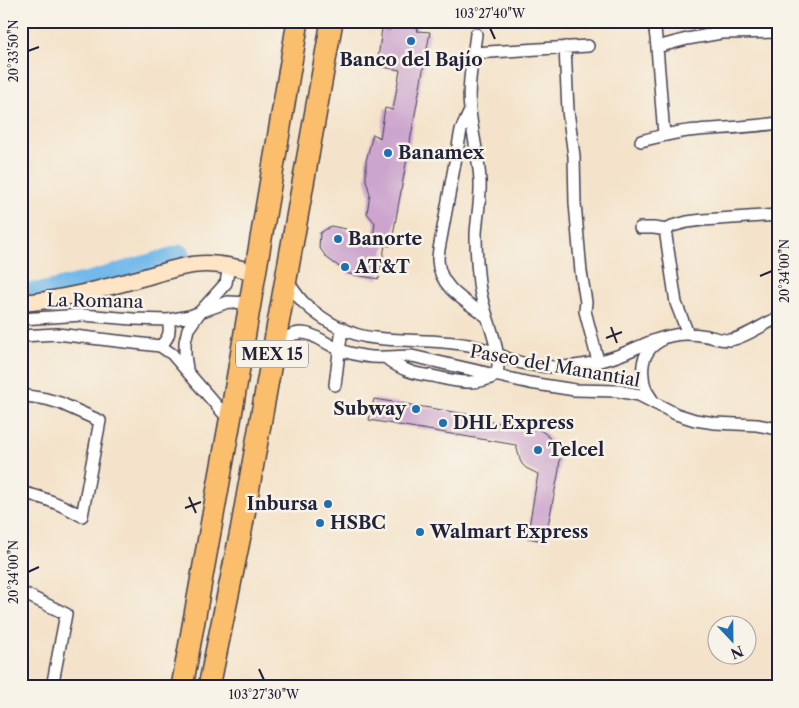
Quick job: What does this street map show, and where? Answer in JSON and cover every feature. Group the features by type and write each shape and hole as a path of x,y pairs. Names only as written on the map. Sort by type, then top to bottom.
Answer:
{"highway":[{"name":"MEX 15","path":"182,687 230,421 298,21"},
{"name":"MEX 15","path":"209,687 241,532 332,21"}],"street":[{"path":"654,21 664,135"},
{"path":"657,47 721,33 778,32"},
{"path":"476,34 469,93 480,173 476,257 479,285 486,316 498,353 497,375"},
{"path":"473,53 588,46"},
{"path":"565,47 568,111 574,156 575,203 571,236 572,261 580,304 585,311 598,361"},
{"path":"470,111 461,130 438,261 441,274 454,293 486,316"},
{"path":"641,141 664,135 698,130 778,123"},
{"path":"688,334 676,303 668,254 667,230 672,226 703,220 778,215"},
{"path":"640,228 667,230"},
{"path":"21,303 87,293 192,265 229,266 255,272"},
{"path":"187,371 185,342 188,329 200,312 226,283 229,266"},
{"name":"Paseo del Manantial","path":"286,279 303,302 326,319 357,334 374,338 474,346 534,366 558,367 598,361 626,353 647,343 670,336 688,334 720,340 732,340 746,335 778,318"},
{"name":"La Romana","path":"21,319 82,315 133,320 168,320 190,316 228,302 250,303"},
{"name":"La Romana","path":"21,336 57,334 160,346 169,335 170,327 168,320"},
{"path":"335,385 342,328"},
{"name":"Paseo del Manantial","path":"273,349 290,336 303,333 318,337 339,350 367,356 385,358 412,356 530,383 575,390 618,391 639,395 676,414 695,420 758,425 778,429"},
{"path":"655,404 646,390 643,377 644,364 646,355 654,345 670,336"},
{"path":"160,346 172,354 230,421"},
{"path":"21,395 60,403 100,421 82,516 54,502 21,492"},
{"path":"21,592 70,613 52,687"}],"building":[{"path":"391,24 418,28 417,31 430,32 391,246 385,245 379,279 349,274 327,258 319,247 320,233 331,226 346,229 357,243 359,234 373,237 375,223 367,213 370,194 366,180 366,161 373,134 380,138 385,108 393,110 400,70 377,66 382,28 390,30"},
{"path":"374,399 479,416 479,419 540,430 546,434 560,455 559,470 545,541 527,538 538,474 522,464 516,445 369,420"}],"waterway":[{"path":"21,293 45,291 92,280 181,254"}],"place":[{"name":"Banco del Bajío","path":"411,41"},
{"name":"Banamex","path":"388,153"},
{"name":"Banorte","path":"338,239"},
{"name":"AT&T","path":"345,267"},
{"name":"Subway","path":"416,409"},
{"name":"DHL Express","path":"443,423"},
{"name":"Telcel","path":"538,450"},
{"name":"Inbursa","path":"328,504"},
{"name":"HSBC","path":"320,523"},
{"name":"Walmart Express","path":"420,532"}]}
